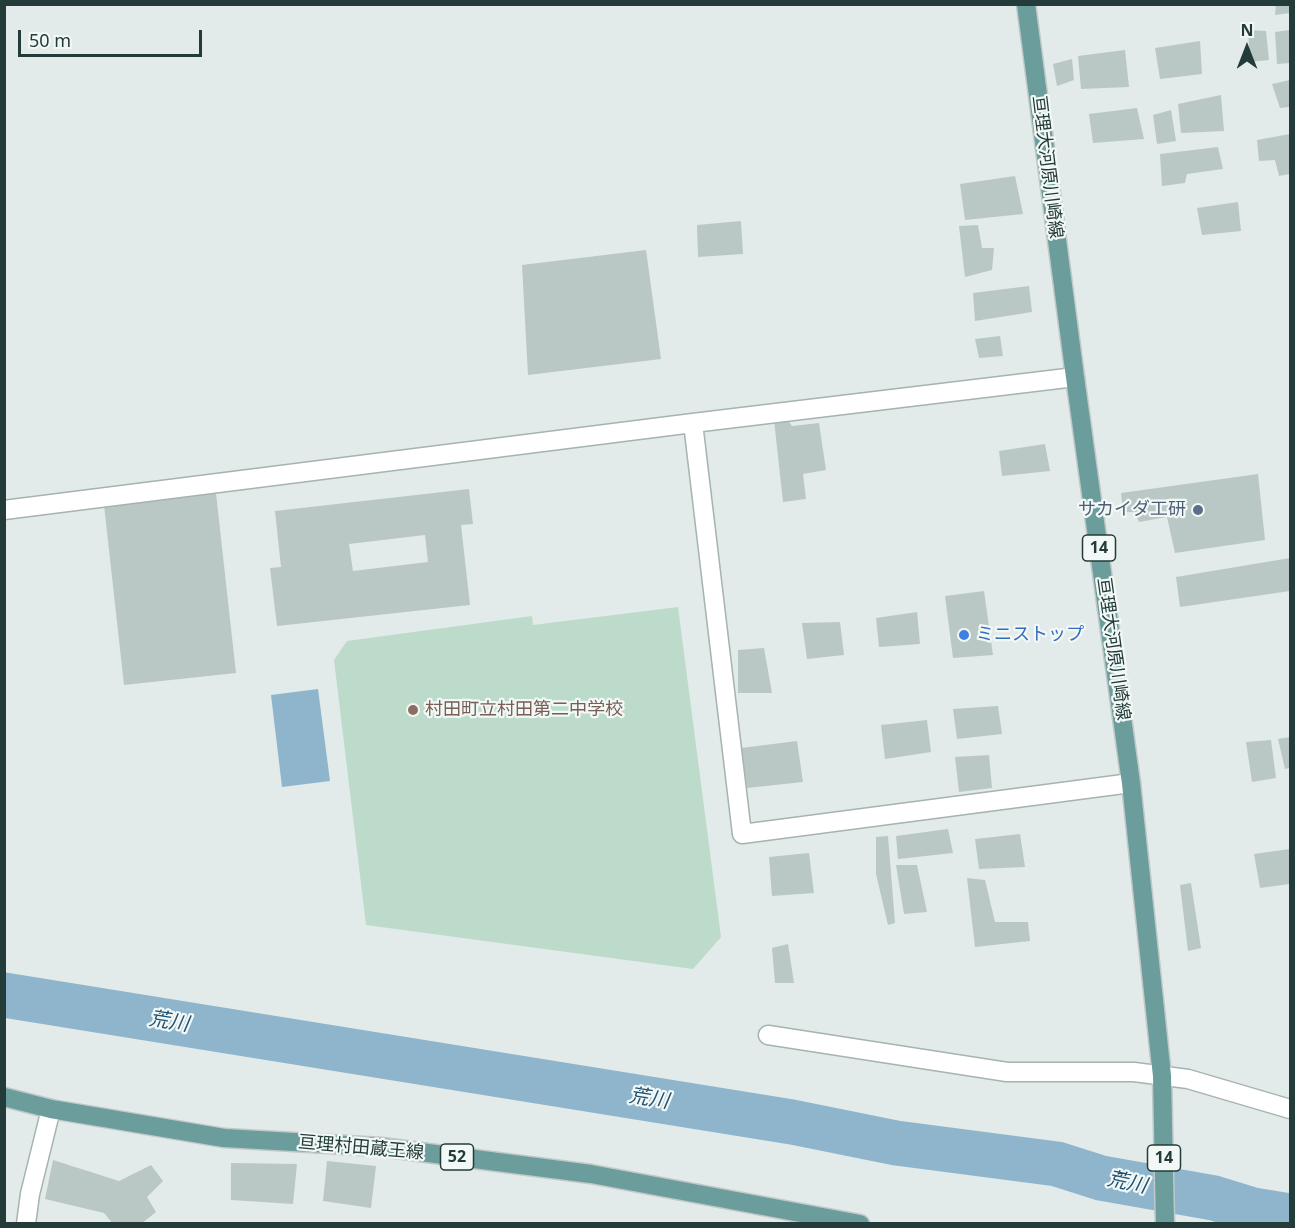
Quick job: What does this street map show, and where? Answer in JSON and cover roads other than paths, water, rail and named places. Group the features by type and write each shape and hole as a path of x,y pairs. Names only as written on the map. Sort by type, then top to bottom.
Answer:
{"main road":[{"name":"亘理大河原川崎線","path":"1026,4 1131,783 1162,1085 1165,1224"},
{"name":"亘理村田蔵王線","path":"4,1097 51,1109 224,1138 381,1148 591,1174 860,1224"}],"street":[{"path":"4,510 1075,377"},
{"path":"693,423 742,834 1131,783"},
{"path":"768,1035 1007,1072 1134,1072 1162,1085 1188,1079 1290,1109"},
{"path":"26,1224 30,1194 51,1109"}],"water":[{"path":"318,689 330,781 282,787 271,695"}],"waterway":[{"name":"荒川","path":"4,995 792,1122 896,1143 1057,1164 1101,1178 1214,1198 1253,1210 1290,1216"}],"place":[{"name":"サカイダ工研","path":"1198,510"},
{"name":"ミニストップ","path":"964,635"},
{"name":"村田町立村田第二中学校","path":"413,710"}]}
